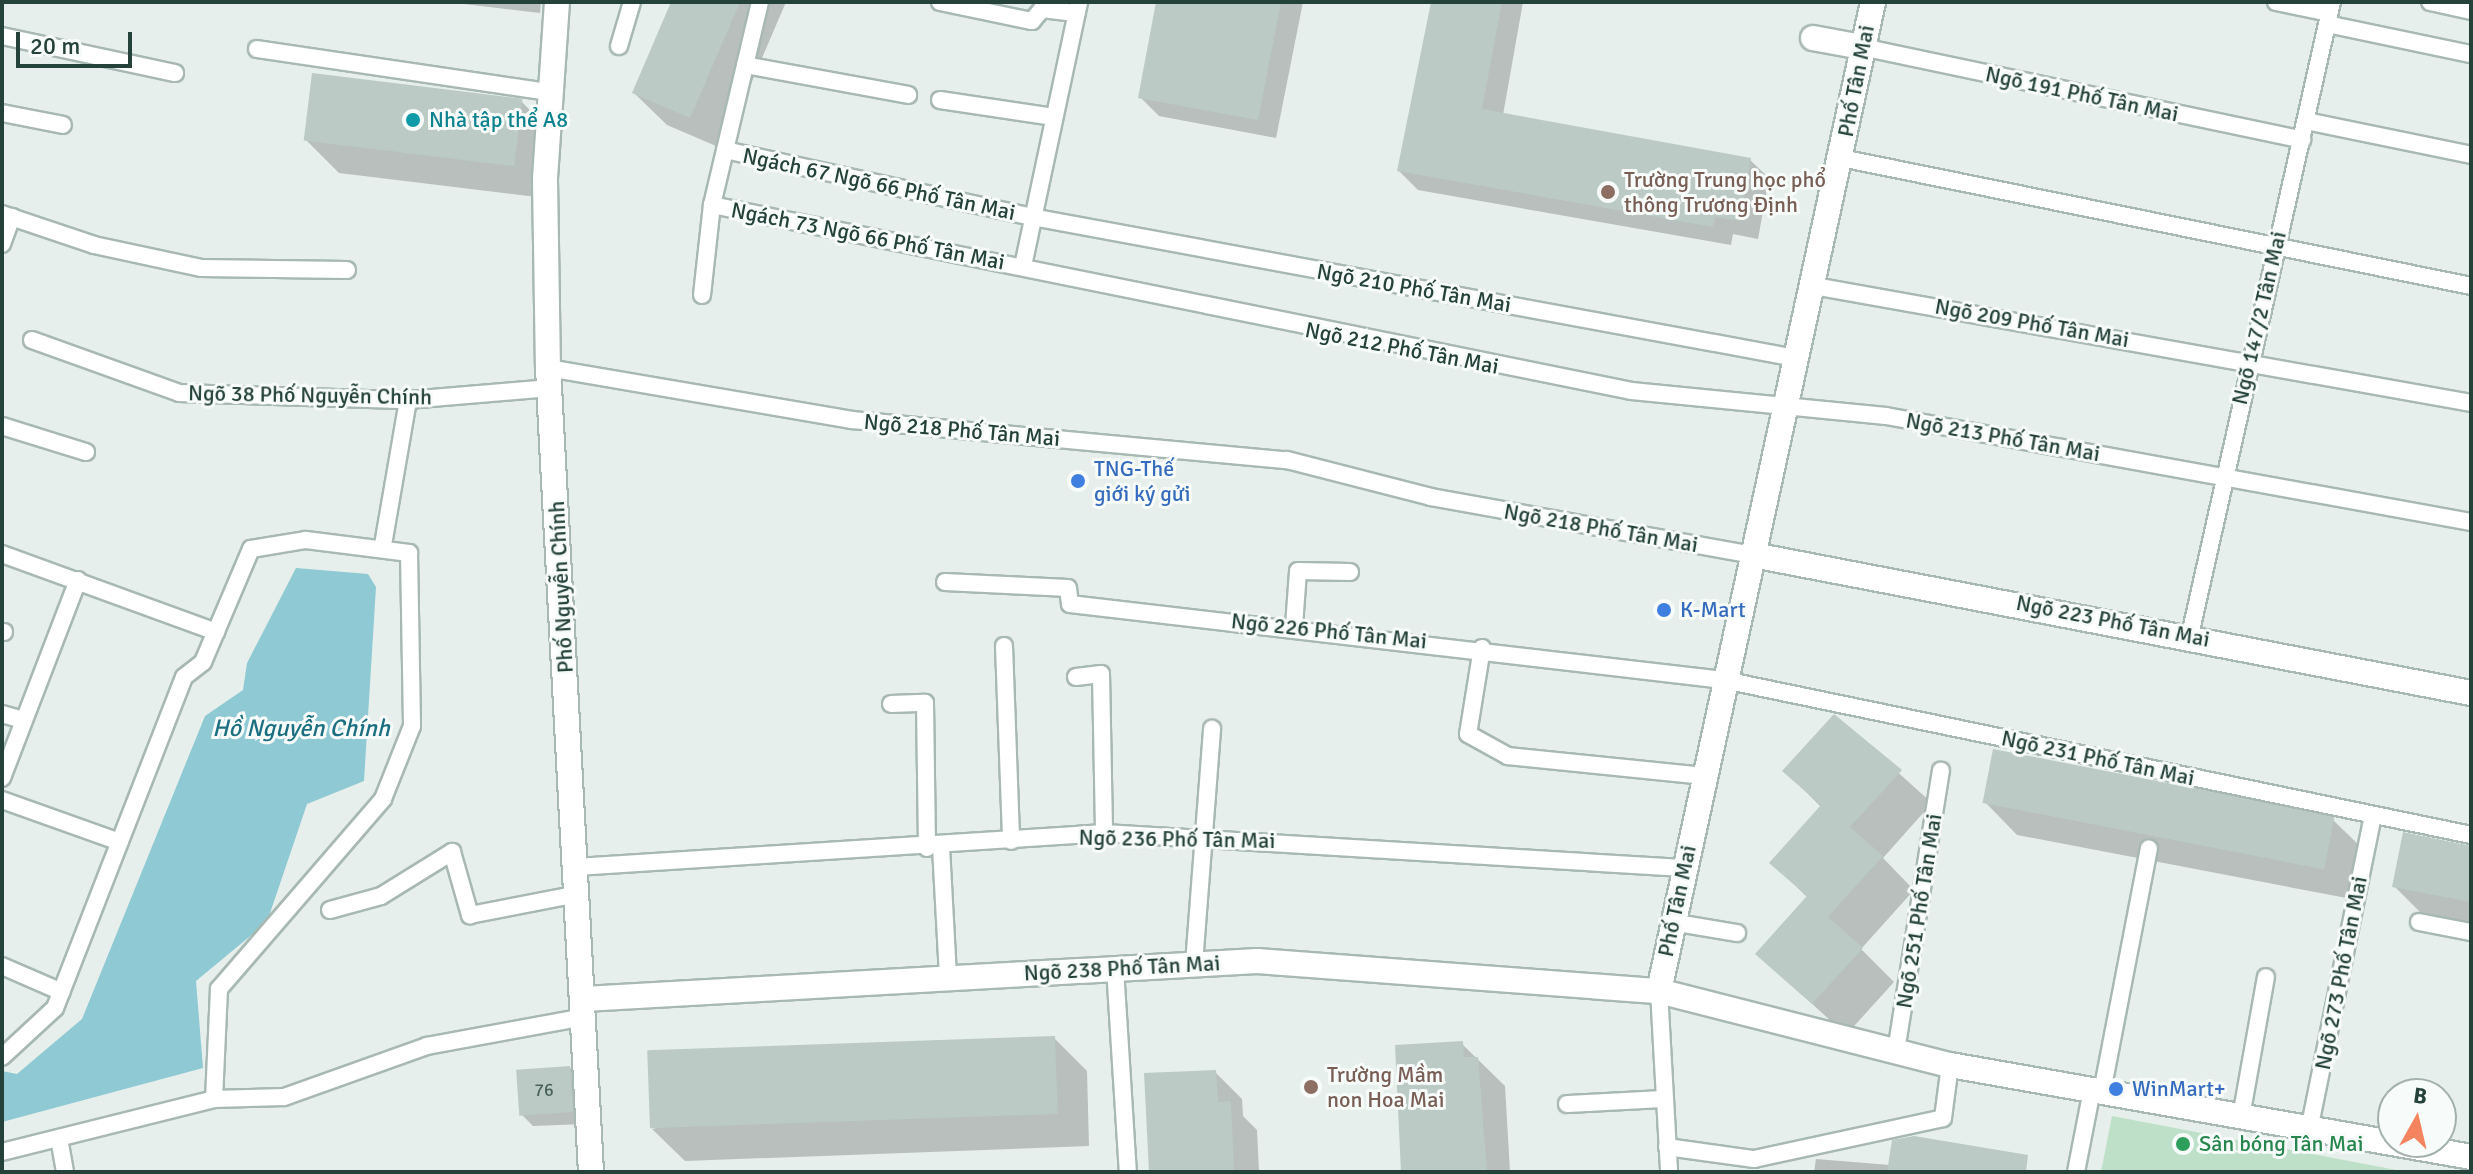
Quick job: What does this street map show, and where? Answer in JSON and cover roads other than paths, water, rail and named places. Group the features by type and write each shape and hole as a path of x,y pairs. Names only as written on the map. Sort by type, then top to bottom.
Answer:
{"street":[{"name":"Phố Nguyễn Chính","path":"557,2 548,92 549,378 591,1172"},
{"name":"Phố Tân Mai","path":"1659,991 1671,922 1784,407 1814,286 1873,2"},
{"path":"1813,38 1862,47"},
{"name":"Ngõ 223 Phố Tân Mai","path":"1753,555 2190,635 2471,693"},
{"name":"Ngõ 238 Phố Tân Mai","path":"584,1008 948,978 1289,961 1659,991"},
{"path":"1659,991 1950,1065 2471,1157"}],"lane":[{"path":"619,46 632,2"},
{"path":"702,295 712,205 760,2"},
{"path":"940,2 1032,21 1042,9 1078,7 1023,266"},
{"path":"2276,2 2330,13 2471,54"},
{"path":"2430,2 2471,11"},
{"name":"Ngõ 147/2 Tân Mai","path":"2190,635 2221,475 2330,13"},
{"path":"2,36 175,73"},
{"name":"Ngõ 191 Phố Tân Mai","path":"1862,47 2302,140"},
{"path":"257,49 548,92"},
{"path":"745,65 908,95"},
{"path":"940,100 1054,117"},
{"path":"2,113 63,125"},
{"path":"2306,121 2471,155"},
{"name":"Ngách 67 Ngõ 66 Phố Tân Mai","path":"725,150 1032,217"},
{"path":"1841,158 2471,286"},
{"name":"Ngách 73 Ngõ 66 Phố Tân Mai","path":"712,205 1023,266"},
{"path":"2,244 7,215 94,245 201,268 347,270"},
{"name":"Ngõ 210 Phố Tân Mai","path":"1032,217 1796,358"},
{"name":"Ngõ 212 Phố Tân Mai","path":"1023,266 1616,388 1784,407"},
{"name":"Ngõ 209 Phố Tân Mai","path":"1814,286 2250,360 2471,403"},
{"name":"Ngõ 38 Phố Nguyễn Chính","path":"32,340 179,393 408,400 549,378"},
{"name":"Ngõ 218 Phố Tân Mai","path":"549,378 852,420 1287,460 1431,497 1753,555"},
{"path":"383,545 408,400"},
{"name":"Ngõ 213 Phố Tân Mai","path":"1784,407 1886,416 2471,522"},
{"path":"2,426 86,452"},
{"path":"2,1057 46,1018 62,992 184,677 203,662 251,549 268,541 383,545 409,553 413,574 412,726 383,799 219,989 214,1099"},
{"path":"2,554 216,632"},
{"path":"1294,626 1298,571 1350,572"},
{"path":"2,778 78,580"},
{"name":"Ngõ 226 Phố Tân Mai","path":"945,582 1068,588 1070,604 1294,626 1724,680"},
{"path":"1004,646 1011,841"},
{"path":"1482,648 1468,734 1508,756 1704,776"},
{"path":"1076,677 1101,674 1104,833"},
{"name":"Ngõ 231 Phố Tân Mai","path":"1724,680 2471,835"},
{"path":"891,704 925,703 934,848 948,978"},
{"path":"2,714 23,720"},
{"path":"1194,964 1212,729"},
{"name":"Ngõ 251 Phố Tân Mai","path":"1896,1051 1941,771"},
{"path":"2,800 120,842"},
{"name":"Ngõ 273 Phố Tân Mai","path":"2309,1130 2373,816"},
{"name":"Ngõ 236 Phố Tân Mai","path":"576,867 934,848 1104,833 1683,868"},
{"path":"2076,1172 2097,1091 2149,849"},
{"path":"330,910 381,896 452,852 470,915 578,894"},
{"path":"1671,922 1737,933"},
{"path":"2419,922 2471,932"},
{"path":"2,966 62,992"},
{"path":"1115,968 1128,1172"},
{"path":"2241,1117 2266,977"},
{"path":"1659,991 1669,1172"},
{"path":"2,1152 214,1099 284,1097 427,1046 584,1008"},
{"path":"1667,1147 1754,1159 1943,1118 1950,1065"},
{"path":"1567,1104 1664,1099"},
{"path":"59,1138 65,1172"}],"water":[{"name":"Hồ Nguyễn Chính","path":"296,568 368,574 376,587 364,781 307,804 267,922 196,981 203,1068 2,1122 2,1071 17,1074 82,1019 205,716 243,690 247,663"}],"place":[{"name":"Nhà tập thể A8","path":"413,120"},
{"name":"Trường Trung học phổ thông Trương Định","path":"1608,192"},
{"name":"TNG-Thế giới ký gửi","path":"1078,481"},
{"name":"K-Mart","path":"1664,610"},
{"name":"Trường Mầm non Hoa Mai","path":"1311,1087"},
{"name":"WinMart+","path":"2116,1089"},
{"name":"Sân bóng Tân Mai","path":"2183,1144"}]}
